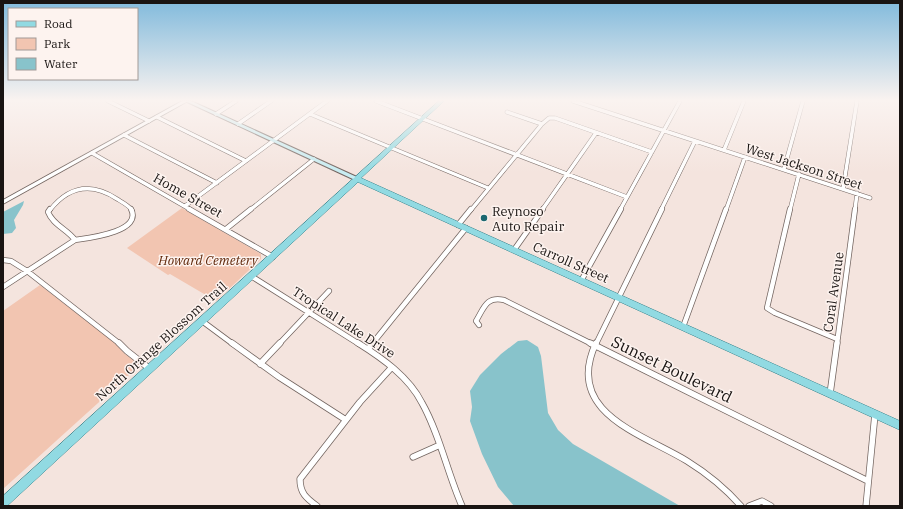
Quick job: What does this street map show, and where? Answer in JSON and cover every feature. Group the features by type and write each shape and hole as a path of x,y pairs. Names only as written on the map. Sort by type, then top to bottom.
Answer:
{"main road":[{"name":"Carroll Street","path":"240,125 900,426"},
{"name":"North Orange Blossom Trail","path":"3,503 417,125"}],"street":[{"path":"3,202 144,125"},
{"path":"173,125 246,161"},
{"path":"185,206 296,125"},
{"path":"336,125 488,188"},
{"path":"438,125 627,197"},
{"path":"458,225 541,125"},
{"path":"573,125 652,152"},
{"name":"West Jackson Street","path":"645,125 870,198"},
{"path":"581,281 667,125"},
{"path":"724,150 734,125"},
{"path":"784,169 796,125"},
{"path":"843,189 853,125"},
{"path":"514,250 596,133"},
{"path":"124,135 217,183"},
{"path":"695,141 595,345 591,355 588,373 593,393 605,411 624,428 710,475 724,487 741,506"},
{"name":"Home Street","path":"92,153 273,257"},
{"path":"683,327 745,157"},
{"path":"226,229 314,159"},
{"path":"799,174 768,299 768,308 775,313 838,339"},
{"path":"3,287 75,240 117,232 132,219 133,216 131,208 93,186 83,187 71,192 52,205 48,212 49,217 72,234 75,240"},
{"name":"Coral Avenue","path":"830,394 857,193"},
{"path":"368,349 466,228"},
{"path":"3,260 11,261 27,271 116,339 150,369"},
{"name":"Tropical Lake Drive","path":"251,276 368,349 392,366 410,385 422,402 440,445 453,486 462,506"},
{"path":"260,364 330,291"},
{"name":"Sunset Boulevard","path":"479,325 476,321 487,302 500,298 868,481"},
{"path":"202,322 260,364 346,420"},
{"path":"316,506 302,495 300,479 346,420 392,366"},
{"path":"866,506 875,414"},
{"path":"413,457 440,445"},
{"path":"749,506 762,501 771,506"}],"green space":[{"name":"Howard Cemetery","path":"182,208 261,254 261,259 216,301 170,274 168,275 127,248"},
{"path":"40,285 113,341 125,354 140,365 3,489 3,311"}],"water":[{"path":"24,201 14,220 16,228 12,233 3,234 3,212"},
{"path":"527,340 538,347 541,356 548,413 558,430 573,444 680,506 514,506 498,487 482,454 470,421 472,407 470,391 480,375 501,354 518,341"}],"place":[{"name":"Reynoso Auto Repair","path":"484,218"}]}
